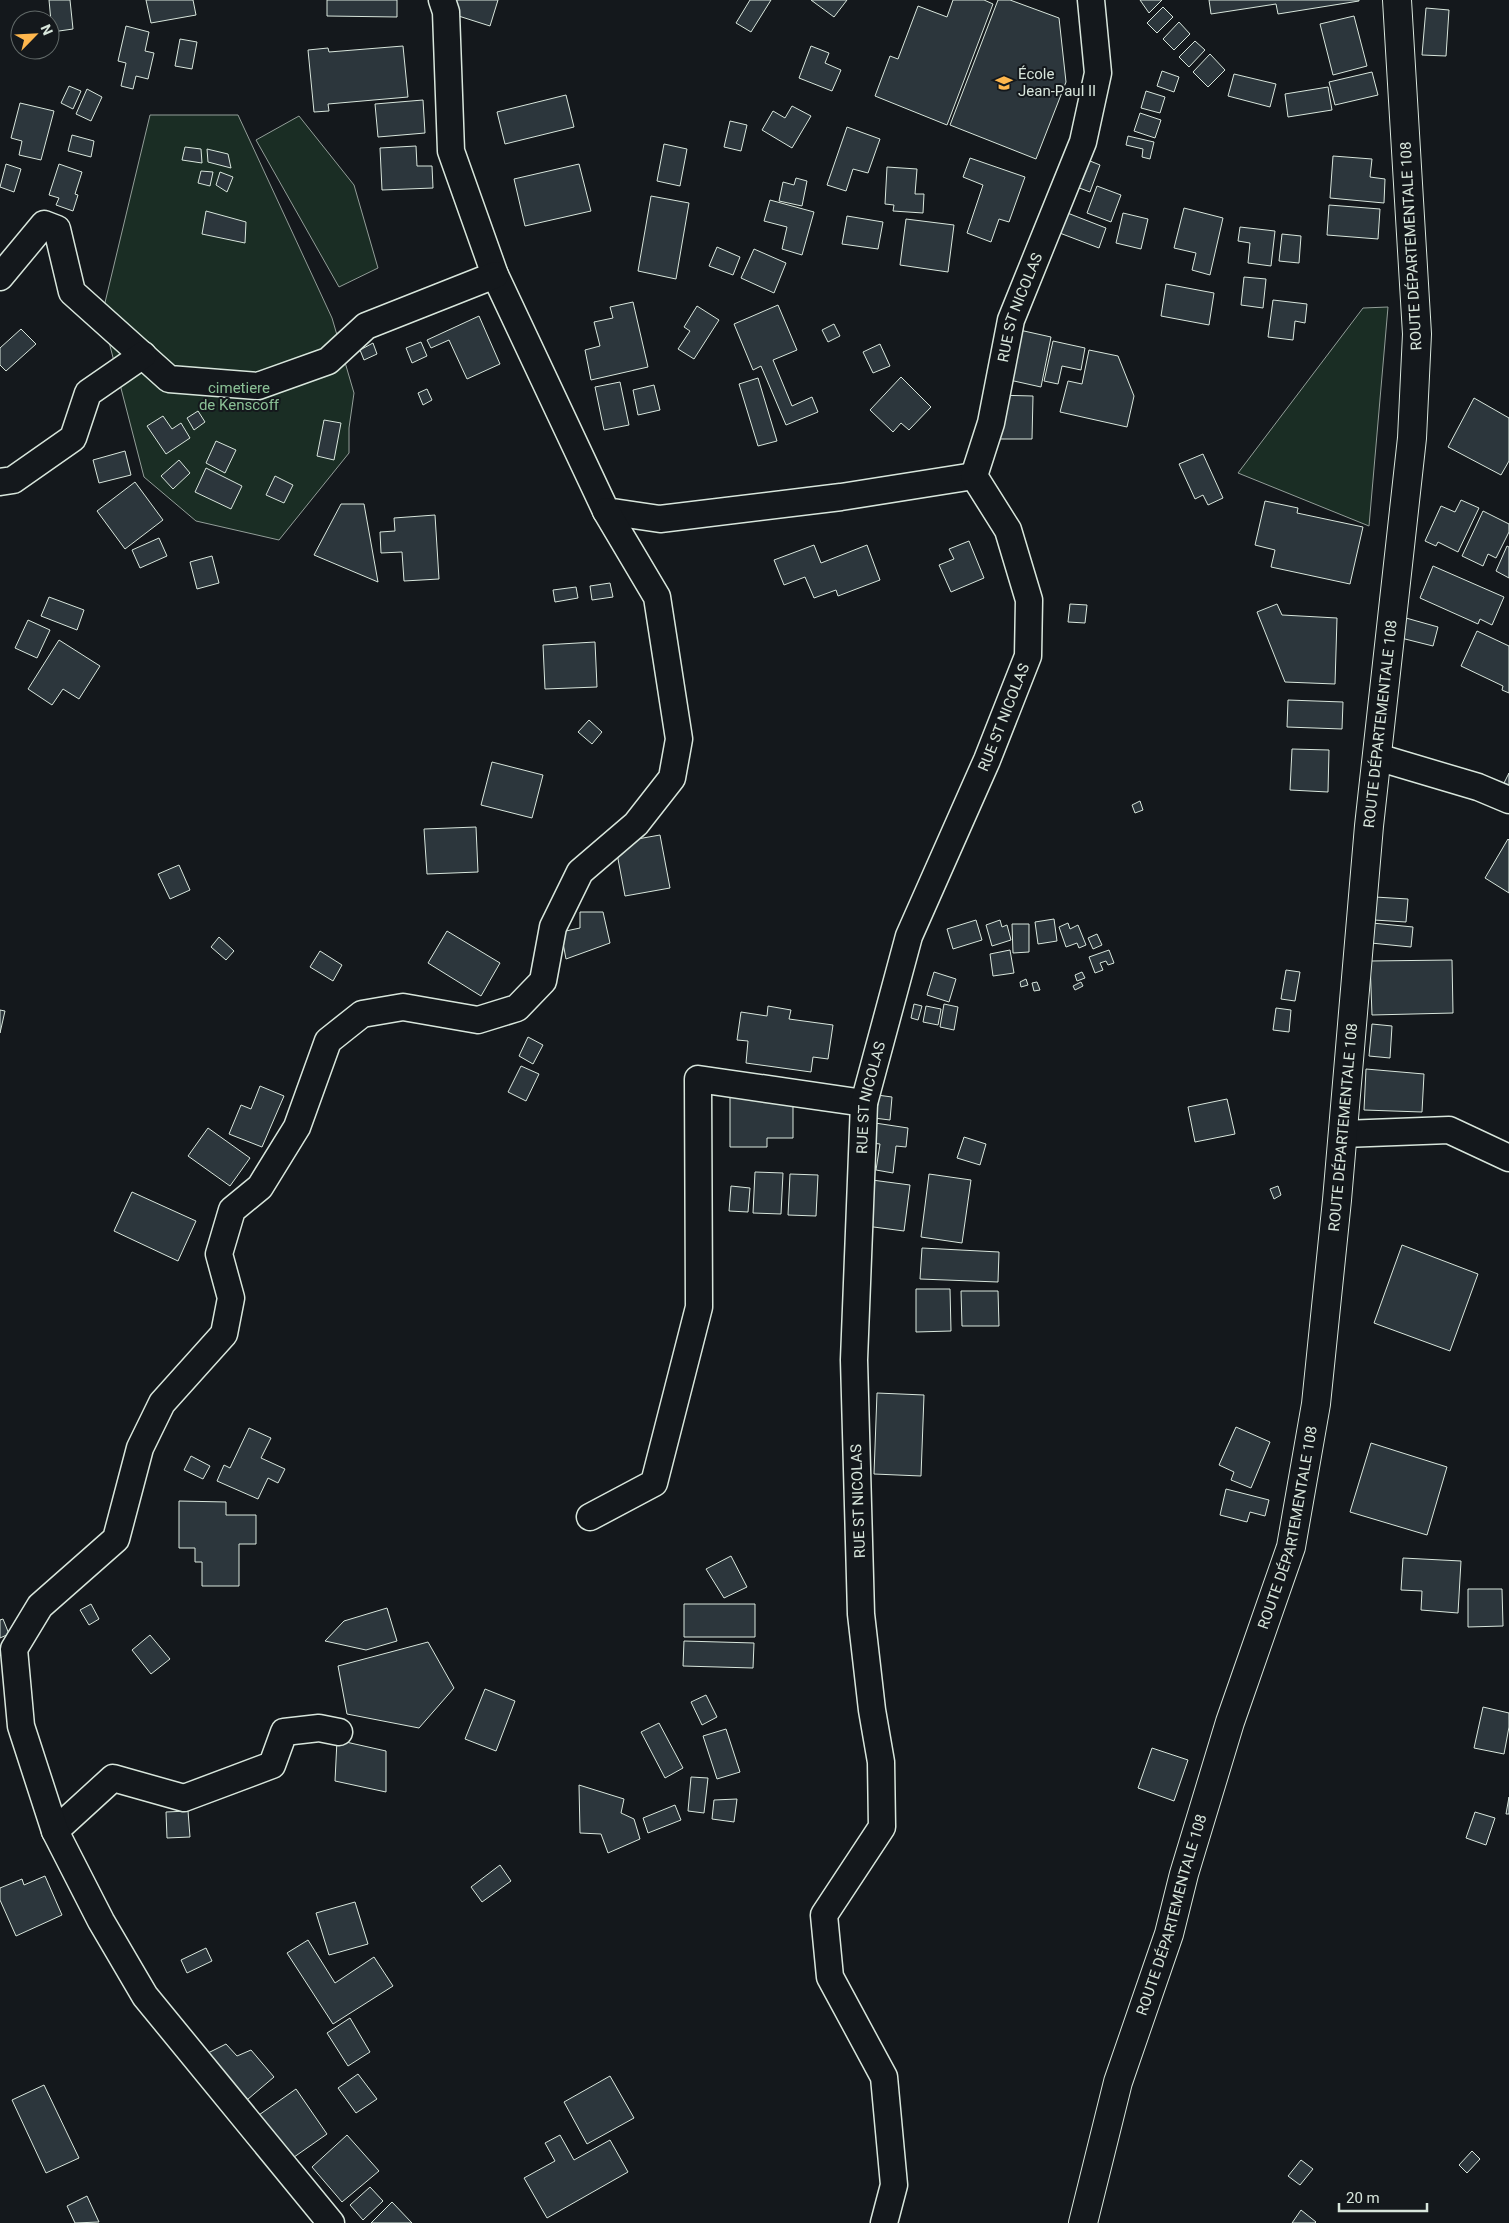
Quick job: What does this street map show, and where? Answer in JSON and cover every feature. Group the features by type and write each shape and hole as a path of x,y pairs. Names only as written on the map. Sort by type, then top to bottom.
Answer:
{"main road":[{"name":"ROUTE DÉPARTEMENTALE 108","path":"1083,2223 1118,2082 1170,1934 1184,1874 1230,1722 1291,1547 1316,1404 1343,1134 1369,826 1410,454 1417,334 1397,0"}],"street":[{"path":"331,2223 145,1996 101,1921 55,1832 21,1726 7,1651 40,1606 116,1540 140,1448 162,1403 224,1334 231,1298 219,1254 232,1210 260,1187 297,1127 328,1041 362,1014 404,1007 478,1020 517,1008 543,981 553,927 580,872 636,824 672,778 679,740 657,597 606,511 495,275 451,151 446,12 442,0"},
{"name":"RUE ST NICOLAS","path":"884,2223 894,2185 884,2077 830,1977 824,1915 882,1827 881,1762 872,1710 861,1614 855,1398 856,1279 864,1103 909,936 987,760 1028,656 1030,600 1008,530 974,476 991,424 1010,320 1083,142 1098,73 1092,0"},
{"path":"0,277 44,224 58,229 72,292 169,379 258,386 328,360 366,326 495,275"},
{"path":"0,482 13,480 73,438 88,393 143,356"},
{"path":"606,511 660,519 841,497 974,476"},
{"path":"1377,757 1478,787 1509,800"},
{"path":"590,1517 654,1483 700,1307 698,1080 864,1103"},
{"path":"1343,1134 1449,1130 1509,1158"},
{"path":"55,1832 112,1778 184,1798 272,1765 284,1732 319,1728 339,1732"}],"green space":[{"name":"cimetiere de Kenscoff","path":"150,115 238,115 332,318 354,393 349,428 349,453 279,540 196,521 144,477 102,315"},
{"path":"299,116 354,185 378,268 339,287 256,140"},
{"path":"1388,307 1369,526 1238,473 1363,308"}],"building":[{"path":"49,0 70,0 73,29 60,31 60,10 50,10"},
{"path":"146,0 193,0 196,15 151,23"},
{"path":"327,0 397,0 397,17 327,16"},
{"path":"450,0 498,0 490,26 446,12"},
{"path":"750,0 771,0 751,32 736,23"},
{"path":"811,0 847,0 834,17"},
{"path":"953,0 984,0 993,4 947,125 875,96 890,56 898,59 918,6 947,17"},
{"path":"998,0 1010,0 1059,18 1066,82 1036,159 950,125"},
{"path":"1140,0 1162,0 1149,13"},
{"path":"1209,0 1359,1 1278,14 1276,4 1211,14"},
{"path":"1163,7 1173,17 1157,33 1147,23"},
{"path":"1426,8 1449,10 1446,56 1422,55"},
{"path":"1354,16 1367,66 1333,75 1320,24"},
{"path":"1179,22 1190,34 1174,50 1163,39"},
{"path":"126,26 149,32 145,51 154,53 148,79 136,76 133,89 121,86 126,63 118,61"},
{"path":"180,39 197,42 192,69 175,66"},
{"path":"1195,41 1205,50 1189,67 1179,57"},
{"path":"403,46 408,97 328,104 329,111 314,112 308,50 328,48 329,52"},
{"path":"811,46 829,53 825,63 841,70 832,91 799,78"},
{"path":"1210,54 1225,70 1208,87 1193,72"},
{"path":"1162,71 1179,77 1174,92 1157,86"},
{"path":"1372,72 1378,95 1335,105 1329,82"},
{"path":"1234,74 1276,84 1270,107 1228,96"},
{"path":"69,86 81,91 73,109 61,103"},
{"path":"1328,87 1332,110 1288,117 1285,94"},
{"path":"87,89 102,97 91,121 76,114"},
{"path":"1146,91 1165,97 1160,113 1141,108"},
{"path":"566,95 574,127 505,144 497,112"},
{"path":"423,100 425,133 378,137 375,104"},
{"path":"20,103 54,111 41,160 19,155 22,141 11,138"},
{"path":"792,106 811,116 792,148 762,130 773,111 785,118"},
{"path":"1140,113 1161,120 1155,138 1134,131"},
{"path":"730,121 747,125 741,151 724,147"},
{"path":"847,127 880,139 868,173 853,169 846,191 827,185"},
{"path":"72,135 94,141 91,157 68,151"},
{"path":"1128,136 1154,142 1150,159 1142,157 1143,149 1126,145"},
{"path":"664,144 687,149 680,186 657,181"},
{"path":"416,146 417,166 432,166 433,188 382,190 380,148"},
{"path":"185,147 201,149 202,163 182,160"},
{"path":"207,149 228,154 231,168 208,162"},
{"path":"1333,156 1372,159 1370,177 1385,179 1384,203 1330,198"},
{"path":"1080,157 1100,165 1090,192 1069,184"},
{"path":"970,158 1025,177 1009,222 999,219 991,242 967,233 983,185 963,177"},
{"path":"6,164 21,169 14,192 0,187"},
{"path":"59,164 82,172 75,194 78,195 73,211 56,205 59,198 49,195"},
{"path":"579,164 591,211 525,226 514,179"},
{"path":"887,167 917,169 915,194 924,194 923,213 893,211 894,205 885,204"},
{"path":"201,171 213,172 210,186 198,183"},
{"path":"220,172 233,177 227,192 216,185"},
{"path":"796,178 807,181 802,206 779,201 783,182 794,185"},
{"path":"1097,186 1121,195 1111,222 1087,213"},
{"path":"651,196 689,203 676,279 638,271"},
{"path":"770,200 814,212 802,255 782,249 787,227 764,221"},
{"path":"1329,205 1380,209 1378,239 1327,235"},
{"path":"1052,207 1106,228 1099,248 1044,227"},
{"path":"1184,208 1223,218 1210,275 1192,270 1196,253 1174,248"},
{"path":"206,211 246,222 245,243 202,234"},
{"path":"1123,213 1148,219 1141,249 1116,243"},
{"path":"847,216 883,222 878,249 842,244"},
{"path":"906,219 954,225 948,272 900,265"},
{"path":"1240,227 1275,231 1271,266 1248,263 1250,243 1238,241"},
{"path":"1282,234 1301,236 1299,263 1279,261"},
{"path":"717,247 740,257 733,275 709,266"},
{"path":"754,249 786,263 774,293 741,278"},
{"path":"1244,277 1266,279 1263,308 1241,305"},
{"path":"1166,284 1214,293 1209,325 1161,316"},
{"path":"1273,300 1307,304 1305,323 1295,321 1293,340 1268,337"},
{"path":"633,302 648,367 591,380 585,350 600,346 594,322 613,318 610,307"},
{"path":"778,305 797,350 773,360 792,406 812,397 818,412 786,425 761,366 753,370 734,324"},
{"path":"697,306 719,320 694,359 678,349 690,331 684,327"},
{"path":"479,316 500,364 467,379 449,340 431,348 427,340"},
{"path":"834,324 840,336 828,342 822,330"},
{"path":"21,329 36,344 6,371 0,365 0,348"},
{"path":"1015,329 1051,337 1041,387 1005,379"},
{"path":"1053,341 1085,348 1081,370 1062,366 1058,384 1044,381"},
{"path":"421,342 427,356 412,363 406,348"},
{"path":"373,343 377,354 364,360 360,350"},
{"path":"880,344 890,366 873,373 863,352"},
{"path":"1089,350 1118,356 1134,396 1127,427 1060,412 1068,381 1082,384"},
{"path":"901,377 931,407 909,430 901,423 893,432 870,410"},
{"path":"758,378 777,441 758,446 739,384"},
{"path":"620,382 629,425 604,430 595,387"},
{"path":"654,385 660,410 638,415 633,390"},
{"path":"427,389 432,400 423,405 418,393"},
{"path":"994,395 1033,396 1032,439 993,439"},
{"path":"1474,398 1509,418 1509,461 1501,475 1448,447"},
{"path":"198,411 205,422 194,430 187,418"},
{"path":"163,416 172,429 181,423 190,438 166,454 147,426"},
{"path":"324,420 341,423 334,460 317,456"},
{"path":"216,441 236,450 225,473 206,463"},
{"path":"125,451 131,475 99,483 93,460"},
{"path":"1203,454 1223,498 1208,505 1203,495 1195,499 1179,464"},
{"path":"179,460 190,473 173,489 161,476"},
{"path":"206,468 242,486 231,509 195,492"},
{"path":"275,476 293,485 284,503 266,495"},
{"path":"135,482 163,520 125,549 97,511"},
{"path":"1461,500 1479,508 1458,552 1438,542 1436,546 1425,541 1441,506 1455,512"},
{"path":"1265,501 1298,508 1297,513 1363,527 1350,584 1271,567 1275,550 1255,545"},
{"path":"341,504 364,504 378,582 314,555"},
{"path":"1483,511 1509,524 1509,532 1496,558 1488,554 1483,566 1462,556"},
{"path":"435,515 439,579 404,581 402,552 381,553 380,532 395,531 394,518"},
{"path":"159,538 167,556 140,568 132,550"},
{"path":"969,541 984,578 951,592 939,565 954,559 949,549"},
{"path":"814,545 821,563 867,545 880,580 838,596 836,590 814,598 805,577 784,585 774,560"},
{"path":"1507,546 1509,547 1509,578 1496,571"},
{"path":"212,556 219,583 197,589 190,562"},
{"path":"1433,566 1504,597 1492,625 1480,619 1478,624 1420,598"},
{"path":"610,583 613,597 592,600 590,586"},
{"path":"576,587 578,598 555,602 553,590"},
{"path":"49,597 84,610 77,630 41,616"},
{"path":"1070,604 1087,605 1085,623 1068,622"},
{"path":"1277,604 1282,615 1337,618 1335,684 1285,682 1257,612"},
{"path":"1406,618 1438,627 1433,646 1401,638"},
{"path":"28,620 50,630 37,658 15,648"},
{"path":"1477,631 1509,646 1509,693 1502,690 1503,686 1461,666"},
{"path":"59,640 100,666 79,699 63,689 52,705 28,689"},
{"path":"595,642 597,687 545,689 543,645"},
{"path":"1288,700 1343,702 1342,729 1287,727"},
{"path":"589,720 602,732 592,744 578,732"},
{"path":"1292,749 1329,750 1328,792 1290,790"},
{"path":"492,762 543,775 532,818 481,805"},
{"path":"1509,773 1509,786 1504,783"},
{"path":"1140,801 1143,810 1135,813 1132,805"},
{"path":"476,827 478,872 427,874 424,829"},
{"path":"660,835 670,888 625,896 615,843"},
{"path":"1509,840 1509,893 1485,878"},
{"path":"179,865 190,890 170,899 158,874"},
{"path":"1375,897 1408,899 1406,922 1374,920"},
{"path":"580,912 603,912 610,943 566,959 561,932 580,928"},
{"path":"1054,919 1057,941 1038,944 1035,922"},
{"path":"976,920 982,940 953,949 947,929"},
{"path":"1000,920 1002,927 1007,925 1011,940 992,946 986,925"},
{"path":"1068,923 1070,929 1078,925 1086,945 1079,948 1077,943 1066,947 1059,927"},
{"path":"1372,923 1413,927 1411,947 1371,943"},
{"path":"1012,924 1029,924 1029,952 1013,953"},
{"path":"447,931 500,963 481,996 428,963"},
{"path":"1097,934 1102,945 1093,949 1088,938"},
{"path":"219,937 234,951 226,960 211,947"},
{"path":"1010,950 1014,973 993,976 990,954"},
{"path":"1109,950 1114,963 1108,965 1106,961 1100,963 1103,970 1095,973 1089,957"},
{"path":"320,951 342,965 333,981 310,967"},
{"path":"1452,960 1453,1013 1372,1015 1370,961"},
{"path":"1286,970 1300,972 1295,1001 1281,999"},
{"path":"934,972 956,979 949,1002 927,995"},
{"path":"1082,972 1085,978 1077,981 1075,975"},
{"path":"1026,979 1028,985 1021,987 1020,982"},
{"path":"1037,982 1040,990 1034,991 1032,983"},
{"path":"1081,982 1083,986 1075,990 1073,986"},
{"path":"914,1004 922,1006 918,1020 911,1018"},
{"path":"944,1004 958,1007 954,1030 940,1027"},
{"path":"768,1006 791,1010 789,1019 833,1025 828,1059 813,1057 811,1072 746,1063 748,1041 737,1040 741,1012 767,1016"},
{"path":"926,1006 941,1009 938,1025 923,1022"},
{"path":"1276,1008 1291,1010 1289,1032 1273,1030"},
{"path":"0,1010 5,1011 0,1033"},
{"path":"1372,1024 1392,1026 1390,1058 1369,1056"},
{"path":"528,1037 543,1045 533,1064 519,1056"},
{"path":"521,1066 539,1074 526,1101 508,1092"},
{"path":"1366,1069 1424,1074 1422,1112 1364,1110"},
{"path":"260,1086 284,1096 262,1147 229,1134 241,1105 251,1109"},
{"path":"730,1095 756,1095 756,1101 793,1102 793,1138 767,1138 767,1147 730,1147"},
{"path":"877,1095 892,1097 890,1120 874,1118"},
{"path":"1227,1099 1235,1134 1195,1142 1188,1107"},
{"path":"875,1123 908,1128 906,1147 896,1146 893,1173 876,1170 880,1144 872,1143"},
{"path":"208,1128 250,1158 230,1186 188,1156"},
{"path":"964,1137 986,1144 980,1165 957,1158"},
{"path":"755,1172 783,1173 781,1214 753,1213"},
{"path":"790,1174 818,1175 816,1216 788,1215"},
{"path":"929,1174 971,1180 962,1243 921,1237"},
{"path":"872,1180 910,1185 904,1231 866,1226"},
{"path":"731,1186 750,1188 748,1212 729,1211"},
{"path":"1278,1186 1281,1195 1274,1199 1270,1189"},
{"path":"132,1192 196,1221 178,1261 114,1231"},
{"path":"1402,1245 1478,1274 1450,1351 1374,1323"},
{"path":"922,1248 999,1252 998,1282 920,1279"},
{"path":"916,1289 950,1289 951,1331 916,1332"},
{"path":"961,1291 998,1291 999,1326 962,1326"},
{"path":"877,1393 924,1395 921,1476 874,1474"},
{"path":"1236,1427 1270,1442 1251,1488 1231,1480 1234,1472 1219,1465"},
{"path":"249,1428 271,1438 261,1458 285,1469 278,1483 268,1478 258,1499 217,1481 224,1465 230,1468"},
{"path":"1371,1443 1447,1467 1427,1535 1350,1512"},
{"path":"191,1456 210,1466 203,1479 184,1470"},
{"path":"1226,1489 1269,1500 1265,1516 1250,1512 1247,1522 1220,1515"},
{"path":"179,1501 226,1502 226,1515 256,1515 256,1544 239,1544 239,1586 202,1586 202,1562 195,1562 195,1548 179,1548"},
{"path":"731,1556 747,1587 724,1598 706,1569"},
{"path":"1403,1558 1461,1561 1458,1613 1421,1610 1422,1591 1401,1590"},
{"path":"1468,1589 1502,1589 1503,1626 1468,1627"},
{"path":"91,1604 99,1619 89,1625 80,1610"},
{"path":"684,1604 755,1604 755,1637 684,1637"},
{"path":"387,1608 397,1641 366,1650 325,1641 344,1621"},
{"path":"3,1619 9,1634 0,1638 0,1620"},
{"path":"150,1635 170,1659 151,1674 132,1650"},
{"path":"684,1641 754,1643 753,1668 683,1666"},
{"path":"428,1642 454,1688 419,1728 347,1714 338,1666"},
{"path":"485,1689 515,1701 496,1751 465,1739"},
{"path":"706,1695 717,1717 702,1725 691,1702"},
{"path":"1483,1707 1509,1713 1509,1727 1504,1754 1474,1748"},
{"path":"659,1723 683,1768 665,1778 641,1732"},
{"path":"726,1729 740,1772 717,1779 703,1736"},
{"path":"337,1740 386,1751 386,1792 335,1781"},
{"path":"1152,1748 1188,1760 1174,1801 1138,1788"},
{"path":"691,1777 708,1778 704,1813 688,1811"},
{"path":"579,1785 624,1799 621,1813 634,1819 640,1839 608,1853 601,1834 580,1833"},
{"path":"1509,1797 1509,1814 1506,1814"},
{"path":"737,1799 734,1822 712,1819 714,1800"},
{"path":"675,1805 681,1820 648,1833 643,1818"},
{"path":"188,1811 190,1837 167,1838 166,1812"},
{"path":"1475,1812 1495,1818 1486,1845 1466,1838"},
{"path":"500,1865 511,1881 482,1902 471,1887"},
{"path":"45,1876 62,1915 16,1936 0,1900 0,1888 22,1879 24,1885"},
{"path":"355,1902 368,1944 329,1955 316,1913"},
{"path":"308,1940 335,1983 374,1957 393,1986 333,2024 287,1953"},
{"path":"206,1948 212,1961 187,1973 181,1960"},
{"path":"350,2018 370,2052 348,2066 327,2033"},
{"path":"226,2044 237,2056 251,2050 274,2077 241,2105 200,2057"},
{"path":"358,2074 377,2099 356,2113 338,2088"},
{"path":"610,2076 634,2118 587,2144 564,2102"},
{"path":"44,2085 79,2158 46,2173 12,2100"},
{"path":"296,2089 327,2134 287,2162 256,2117"},
{"path":"347,2135 379,2171 342,2202 312,2167"},
{"path":"560,2135 574,2160 610,2140 628,2172 547,2218 524,2178 555,2161 545,2143"},
{"path":"1472,2151 1480,2159 1467,2173 1459,2165"},
{"path":"1301,2160 1313,2169 1300,2185 1288,2176"},
{"path":"370,2187 383,2201 363,2220 350,2205"},
{"path":"87,2196 99,2222 75,2223 67,2206"},
{"path":"392,2202 412,2223 371,2223"},
{"path":"1301,2210 1316,2222 1292,2223"}],"place":[{"name":"École Jean-Paul II","path":"1004,83"}]}
